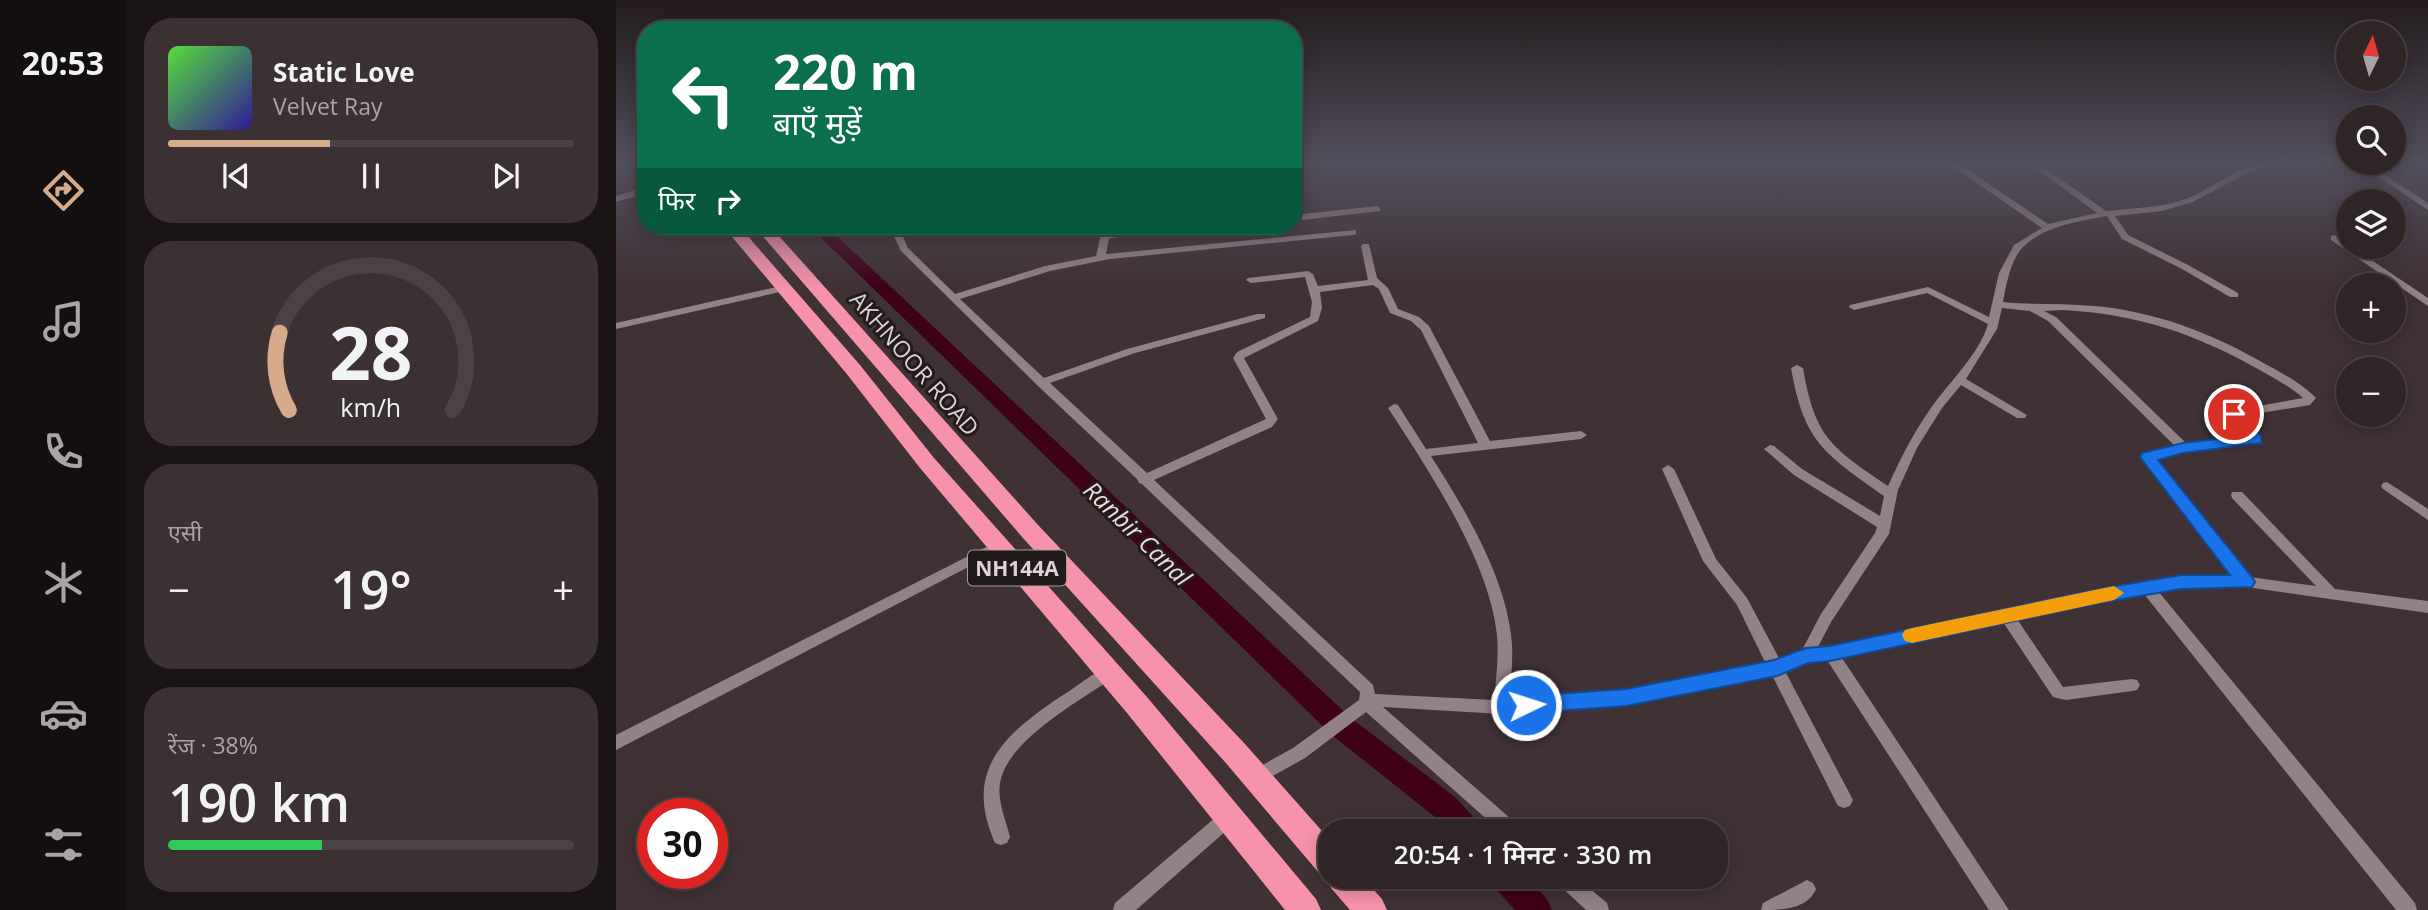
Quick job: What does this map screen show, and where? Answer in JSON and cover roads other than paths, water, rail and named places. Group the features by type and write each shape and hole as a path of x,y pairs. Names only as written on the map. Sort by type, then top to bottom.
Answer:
{"highway":[{"name":"NH144A","path":"739,235 998,547 1109,673 1305,910"},
{"name":"AKHNOOR ROAD","path":"770,235 1031,532 1256,777"},
{"name":"NH144A","path":"1256,777 1318,849"},
{"path":"1353,889 1371,910"}],"street":[{"path":"2012,203 2047,227"},
{"path":"2092,203 2107,214 2125,237 2192,270 2234,295"},
{"path":"1806,656 1826,618 1882,534 1891,494 1911,448 1938,406 1960,380 1993,323 2004,273 2019,245 2047,227 2107,214 2179,203"},
{"path":"1302,217 1377,209"},
{"path":"953,299 1019,276 1100,258 1353,232"},
{"path":"898,235 904,249 953,299 1368,691 1365,704"},
{"path":"1100,258 1105,235"},
{"path":"2334,238 2428,303"},
{"path":"1366,246 1370,276 1383,288 1394,312 1415,319 1425,328 1486,446"},
{"path":"1143,480 1271,421 1272,417 1238,358 1241,354 1314,319 1318,312 1310,275 1306,273 1251,280"},
{"path":"1314,290 1374,282"},
{"path":"616,326 785,288"},
{"path":"1854,307 1928,290 1993,323"},
{"path":"1998,305 2032,309 2090,307 2186,328 2239,353 2310,398 2306,402 2234,414 2256,440 2183,448 2148,457 2246,582"},
{"path":"2032,309 2052,319 2183,448"},
{"path":"1041,383 1131,351 1261,316"},
{"path":"1797,368 1801,397 1823,444 1891,494"},
{"path":"1960,380 2021,415"},
{"path":"1394,408 1423,453 1481,562 1503,627 1501,707"},
{"path":"1423,453 1581,435"},
{"path":"1770,449 1798,471 1884,526"},
{"path":"1668,469 1710,561 1742,602 1844,800"},
{"path":"2387,486 2428,515"},
{"path":"2237,495 2330,592"},
{"path":"616,743 998,547"},
{"path":"1256,777 1298,753 1365,704 1501,707 1626,698 1777,668 1806,656 1830,654 2006,615 2181,582 2246,582 2428,607"},
{"path":"2147,588 2408,910"},
{"path":"2006,615 2058,692 2066,694 2132,685"},
{"path":"1830,654 2000,910"},
{"path":"1001,837 992,796 992,783 1005,753 1019,738 1109,673"},
{"path":"1365,704 1498,819"},
{"path":"1122,910 1229,817"},
{"path":"1576,889 1600,910"},
{"path":"1770,910 1807,889"}],"waterway":[{"name":"Ranbir Canal","path":"826,235 1342,727 1445,807 1456,819"},
{"name":"Ranbir Canal","path":"1517,889 1536,910"}]}
